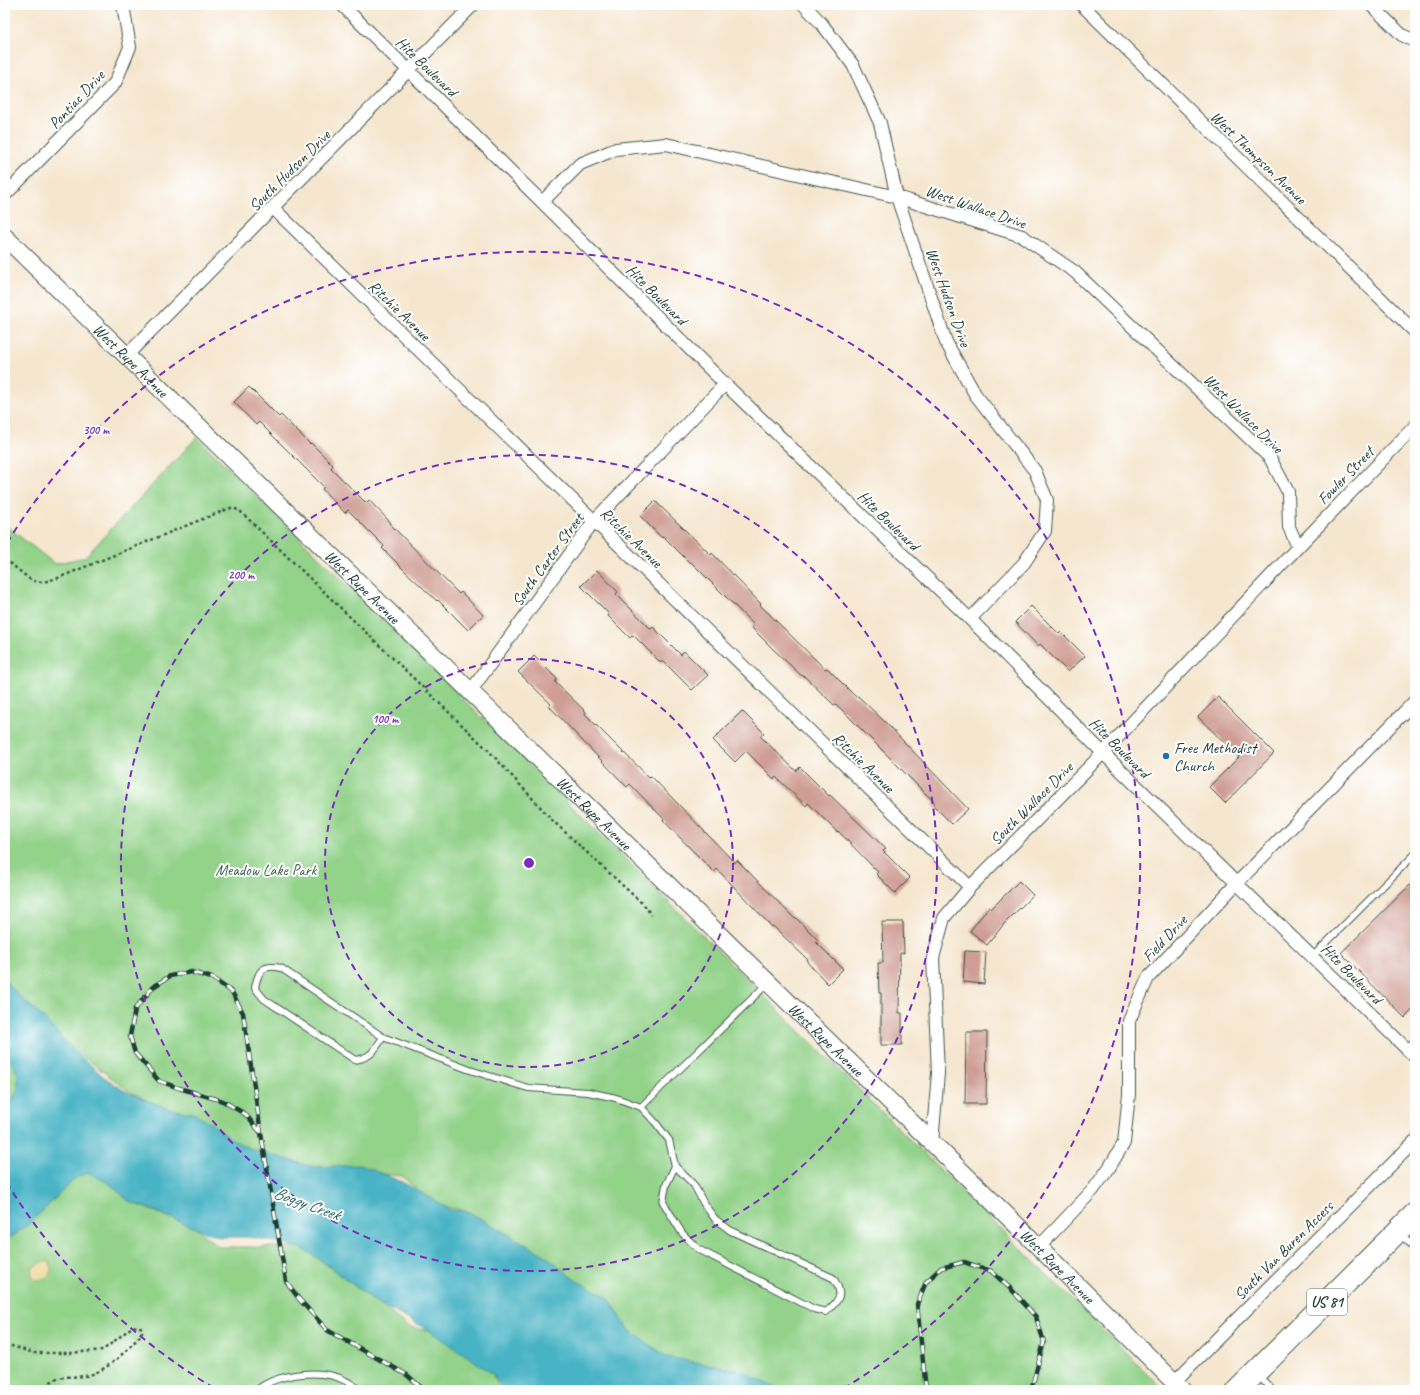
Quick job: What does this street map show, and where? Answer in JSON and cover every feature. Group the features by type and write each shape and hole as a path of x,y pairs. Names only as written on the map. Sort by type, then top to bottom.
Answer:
{"highway":[{"name":"US 81","path":"1238,1390 1415,1214"}],"street":[{"name":"Pontiac Drive","path":"5,195 115,83 130,47 123,5"},
{"name":"Hite Boulevard","path":"342,5 725,384 970,619 1103,753 1410,1053"},
{"name":"South Hudson Drive","path":"126,356 473,5"},
{"name":"West Hudson Drive","path":"804,5 822,24 853,65 880,123 897,197 946,342 974,394 1035,471 1047,500 1045,531 1024,563 970,619"},
{"name":"West Thompson Avenue","path":"1082,5 1415,332"},
{"path":"1371,5 1402,35 1415,41"},
{"name":"West Wallace Drive","path":"542,202 580,164 616,149 666,144 897,197 1022,236 1075,272 1270,458 1288,492 1289,527 1298,547"},
{"name":"Ritchie Avenue","path":"273,208 593,522 970,887"},
{"name":"West Rupe Avenue","path":"5,237 1039,1247 1178,1386"},
{"name":"South Carter Street","path":"470,692 593,522 725,384"},
{"name":"Fowler Street","path":"1298,547 1415,426"},
{"name":"South Wallace Drive","path":"932,1143 938,1073 933,958 944,918 970,887 1103,753 1298,547"},
{"name":"Field Drive","path":"1039,1247 1093,1190 1109,1168 1124,1143 1129,1094 1129,1021 1148,978 1237,883 1415,701"},
{"name":"South Van Buren Access","path":"1178,1386 1415,1141"}],"lane":[{"path":"1312,956 1415,854"},
{"path":"383,1037 374,1051 367,1058 355,1060 264,999 255,988 257,978 261,971 271,966 281,968 383,1037 470,1070 528,1088 588,1092 616,1098 641,1107 669,1140 675,1166 694,1185 704,1204 715,1219 731,1230 833,1278 839,1287 839,1296 834,1305 826,1312 814,1309 698,1249 682,1233 663,1202 666,1185 675,1166"},
{"path":"641,1107 768,983"},
{"path":"1410,1053 1415,1040"},
{"path":"1398,1231 1415,1248"},
{"path":"1256,1373 1272,1390"},
{"path":"257,1390 264,1385 282,1377 305,1374 330,1375 347,1381 359,1390"}],"path":[{"path":"5,560 32,581 43,582 58,578 217,513 231,508 239,510 489,751 554,822 645,906 651,915"},
{"path":"5,1344 34,1353 71,1353 103,1350 132,1327 138,1326 142,1328 142,1334 124,1352 110,1364 94,1374 79,1377 59,1378 40,1390"}],"green space":[{"name":"Meadow Lake Park","path":"197,437 1164,1390 778,1390 714,1368 667,1357 629,1330 608,1297 575,1280 546,1256 467,1211 433,1205 402,1176 279,1164 186,1122 126,1089 79,1053 54,1038 47,1022 34,1009 16,999 5,978 5,525 55,564 85,557"},
{"path":"5,1053 25,1072 92,1172 104,1179 130,1202 194,1227 219,1247 303,1247 409,1327 430,1331 492,1373 500,1390 5,1390"}],"sand":[{"path":"45,1261 49,1261 51,1272 47,1277 36,1280 32,1276 31,1268"}],"water":[{"name":"Boggy Creek","path":"5,981 23,1000 37,1011 70,1047 103,1076 123,1090 166,1108 193,1113 212,1124 231,1139 251,1149 314,1167 360,1165 400,1181 450,1210 467,1211 546,1256 575,1280 608,1297 629,1330 667,1357 742,1371 780,1390 503,1390 492,1373 430,1331 376,1302 340,1274 299,1247 247,1237 220,1237 202,1231 130,1202 110,1184 89,1173 81,1175 75,1179 30,1223 5,1242 5,1111 18,1090 18,1074 5,1052"}],"building":[{"path":"249,387 279,417 281,415 310,444 311,443 333,465 331,468 366,503 369,500 391,523 390,524 459,594 461,592 483,615 468,630 382,548 384,546 348,510 345,513 322,489 324,487 259,422 256,425 234,402"},
{"path":"655,501 711,555 712,553 761,604 760,605 825,669 827,668 856,697 858,696 887,724 968,809 952,824 933,805 935,803 836,704 834,705 803,675 802,676 775,651 751,627 754,625 691,562 690,563 663,536 662,538 640,516"},
{"path":"597,570 618,592 616,594 651,629 653,627 681,655 684,651 708,675 692,690 663,661 661,663 633,635 630,638 581,586"},
{"path":"1031,606 1059,634 1061,632 1085,656 1068,672 1040,644 1038,646 1015,622"},
{"path":"534,656 557,679 555,682 586,712 585,714 620,749 649,777 651,776 735,863 737,860 794,918 795,917 818,940 816,942 843,969 828,984 807,962 808,960 773,926 772,927 717,869 714,872 630,784 627,787 549,706 551,704 518,672"},
{"path":"1218,697 1274,753 1225,803 1209,787 1239,757 1198,717"},
{"path":"742,711 764,733 760,736 796,771 800,767 886,849 883,851 910,878 895,893 876,874 878,872 808,803 806,806 776,777 774,779 746,751 735,762 713,740"},
{"path":"1415,880 1415,1007 1405,1018 1341,953"},
{"path":"1019,881 1033,895 1004,924 987,945 970,931 989,907 991,909"},
{"path":"882,922 903,922 904,953 900,953 899,1013 902,1013 902,1045 881,1045 881,993 879,993 878,963 883,963"},
{"path":"965,951 986,952 984,984 963,982"},
{"path":"966,1032 987,1032 986,1104 965,1104"}],"railway":[{"path":"261,1133 243,1013 232,992 212,978 191,972 170,976 153,987 135,1009 130,1036 135,1053 159,1081 223,1101 245,1114 261,1133 286,1281 299,1299 327,1330 407,1375 424,1390"},
{"path":"926,1390 917,1304 926,1282 941,1268 964,1262 991,1271 1012,1290 1036,1317 1044,1342 1031,1390"}],"place":[{"name":"Free Methodist Church","path":"1166,756"}]}
